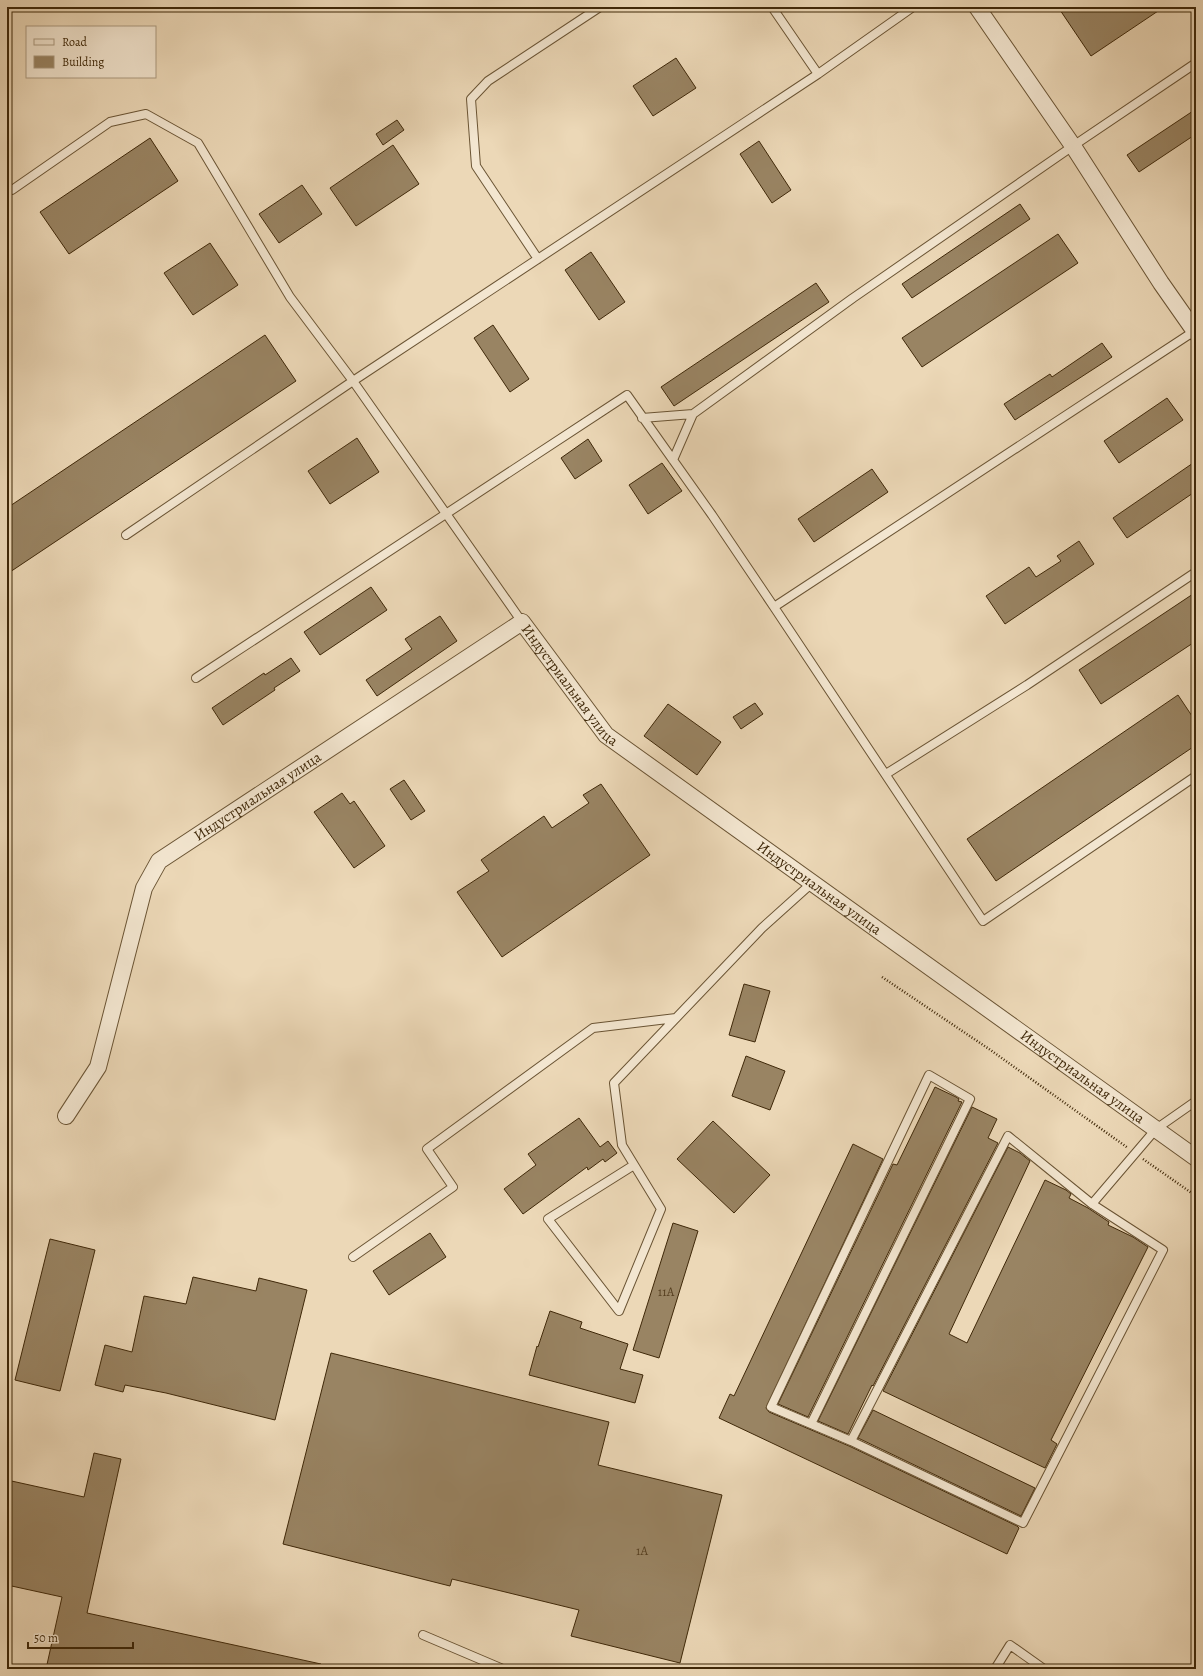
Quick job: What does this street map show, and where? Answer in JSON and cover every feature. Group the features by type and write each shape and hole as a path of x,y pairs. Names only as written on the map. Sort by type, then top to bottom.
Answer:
{"street":[{"path":"977,7 1073,146 1161,283 1196,332"},
{"name":"Индустриальная улица","path":"66,1116 98,1067 144,888 159,861 522,622 606,735 1196,1158"}],"lane":[{"path":"538,259 476,166 471,100 488,81 600,7"},
{"path":"772,7 818,74"},
{"path":"126,535 353,381 818,74 913,7"},
{"path":"673,460 693,414 853,298 1196,63"},
{"path":"7,190 12,190 110,122 146,114 198,143 290,297 353,381 445,515 522,622"},
{"path":"774,607 1196,332"},
{"path":"196,678 627,395 774,607 983,921 1196,776"},
{"path":"642,418 693,414"},
{"path":"886,774 1026,685 1196,572"},
{"path":"634,1165 548,1219 619,1311 661,1209 622,1145 614,1083 762,928 812,883"},
{"path":"353,1257 453,1187 426,1149 593,1028 676,1018"},
{"path":"812,1424 970,1099 930,1075 771,1407 851,1441 1023,1523 1163,1250 1092,1204 1008,1136 851,1441"},
{"path":"1092,1204 1156,1129 1196,1101"},
{"path":"423,1636 503,1669"},
{"path":"995,1669 1010,1645 1044,1669"}],"path":[{"path":"882,977 989,1049 1196,1196"}],"building":[{"path":"1058,7 1164,7 1091,56"},
{"path":"676,58 696,88 653,116 633,86"},
{"path":"1196,109 1196,134 1139,172 1127,155"},
{"path":"397,120 404,130 383,145 376,134"},
{"path":"150,138 178,181 69,254 40,212"},
{"path":"759,141 791,190 772,203 740,154"},
{"path":"393,145 419,184 356,226 330,188"},
{"path":"302,185 322,214 279,243 259,214"},
{"path":"1020,204 1030,219 912,298 902,284"},
{"path":"1058,234 1078,263 922,367 902,338"},
{"path":"210,243 238,285 193,315 164,273"},
{"path":"591,252 625,302 599,320 565,270"},
{"path":"816,283 829,302 674,406 661,387"},
{"path":"493,325 529,379 510,392 474,338"},
{"path":"265,335 296,381 7,574 7,508"},
{"path":"1102,343 1112,357 1015,420 1004,404 1050,374 1052,377"},
{"path":"1167,398 1183,420 1119,463 1104,441"},
{"path":"357,438 379,472 330,504 308,471"},
{"path":"588,439 602,461 575,479 561,458"},
{"path":"1196,461 1196,491 1127,538 1113,518"},
{"path":"662,463 682,491 648,514 629,485"},
{"path":"872,469 888,492 814,542 798,519"},
{"path":"1079,541 1094,564 1005,624 986,596 1029,567 1036,577 1061,561 1057,556"},
{"path":"371,587 387,610 320,655 304,632"},
{"path":"1196,592 1196,641 1101,704 1079,670"},
{"path":"440,616 457,641 377,696 366,680 412,649 405,639"},
{"path":"291,658 300,671 274,688 275,690 223,725 212,708 264,673 265,675"},
{"path":"1178,695 1196,722 1196,745 996,881 967,839"},
{"path":"755,703 763,714 741,729 733,717"},
{"path":"668,704 721,742 697,775 644,736"},
{"path":"404,780 425,811 411,820 390,789"},
{"path":"601,784 650,855 502,957 457,892 489,871 481,860 544,816 552,828 589,803 583,795"},
{"path":"342,793 350,804 354,801 385,846 354,868 314,812"},
{"path":"744,984 770,991 755,1042 729,1035"},
{"path":"746,1056 785,1071 770,1110 732,1096"},
{"path":"935,1087 956,1097 959,1099 958,1101 962,1102 808,1417 778,1404 893,1164 897,1165"},
{"path":"972,1107 997,1119 988,1138 998,1143 848,1434 818,1421"},
{"path":"579,1118 600,1147 608,1141 617,1153 605,1162 603,1159 588,1170 587,1167 523,1214 504,1189 536,1165 528,1154"},
{"path":"713,1121 770,1175 734,1213 677,1159"},
{"path":"853,1144 883,1159 766,1408 769,1412 849,1446 1017,1526 1019,1528 1007,1554 719,1418 730,1394 734,1396"},
{"path":"1008,1147 1020,1153 1030,1161 949,1334 967,1343 1045,1180 1066,1190 1071,1194 1069,1198 1088,1208 1109,1222 1108,1225 1133,1237 1148,1247 1051,1440 1057,1444 1045,1468 883,1391"},
{"path":"673,1223 698,1231 659,1358 633,1350"},
{"path":"430,1233 446,1257 389,1295 373,1271"},
{"path":"50,1239 95,1250 60,1391 15,1380"},
{"path":"193,1277 256,1291 259,1278 307,1290 275,1420 166,1393 125,1385 123,1392 95,1385 105,1345 132,1352 144,1296 186,1304"},
{"path":"550,1311 582,1322 580,1328 628,1344 620,1369 643,1375 635,1403 529,1375 537,1346 538,1347"},
{"path":"331,1353 609,1422 598,1465 722,1495 680,1663 571,1636 579,1610 452,1579 450,1586 283,1544"},
{"path":"873,1410 1035,1488 1021,1516 858,1438"},
{"path":"94,1453 121,1459 87,1613 321,1664 321,1669 46,1669 62,1597 7,1585 7,1480 84,1497"}]}
